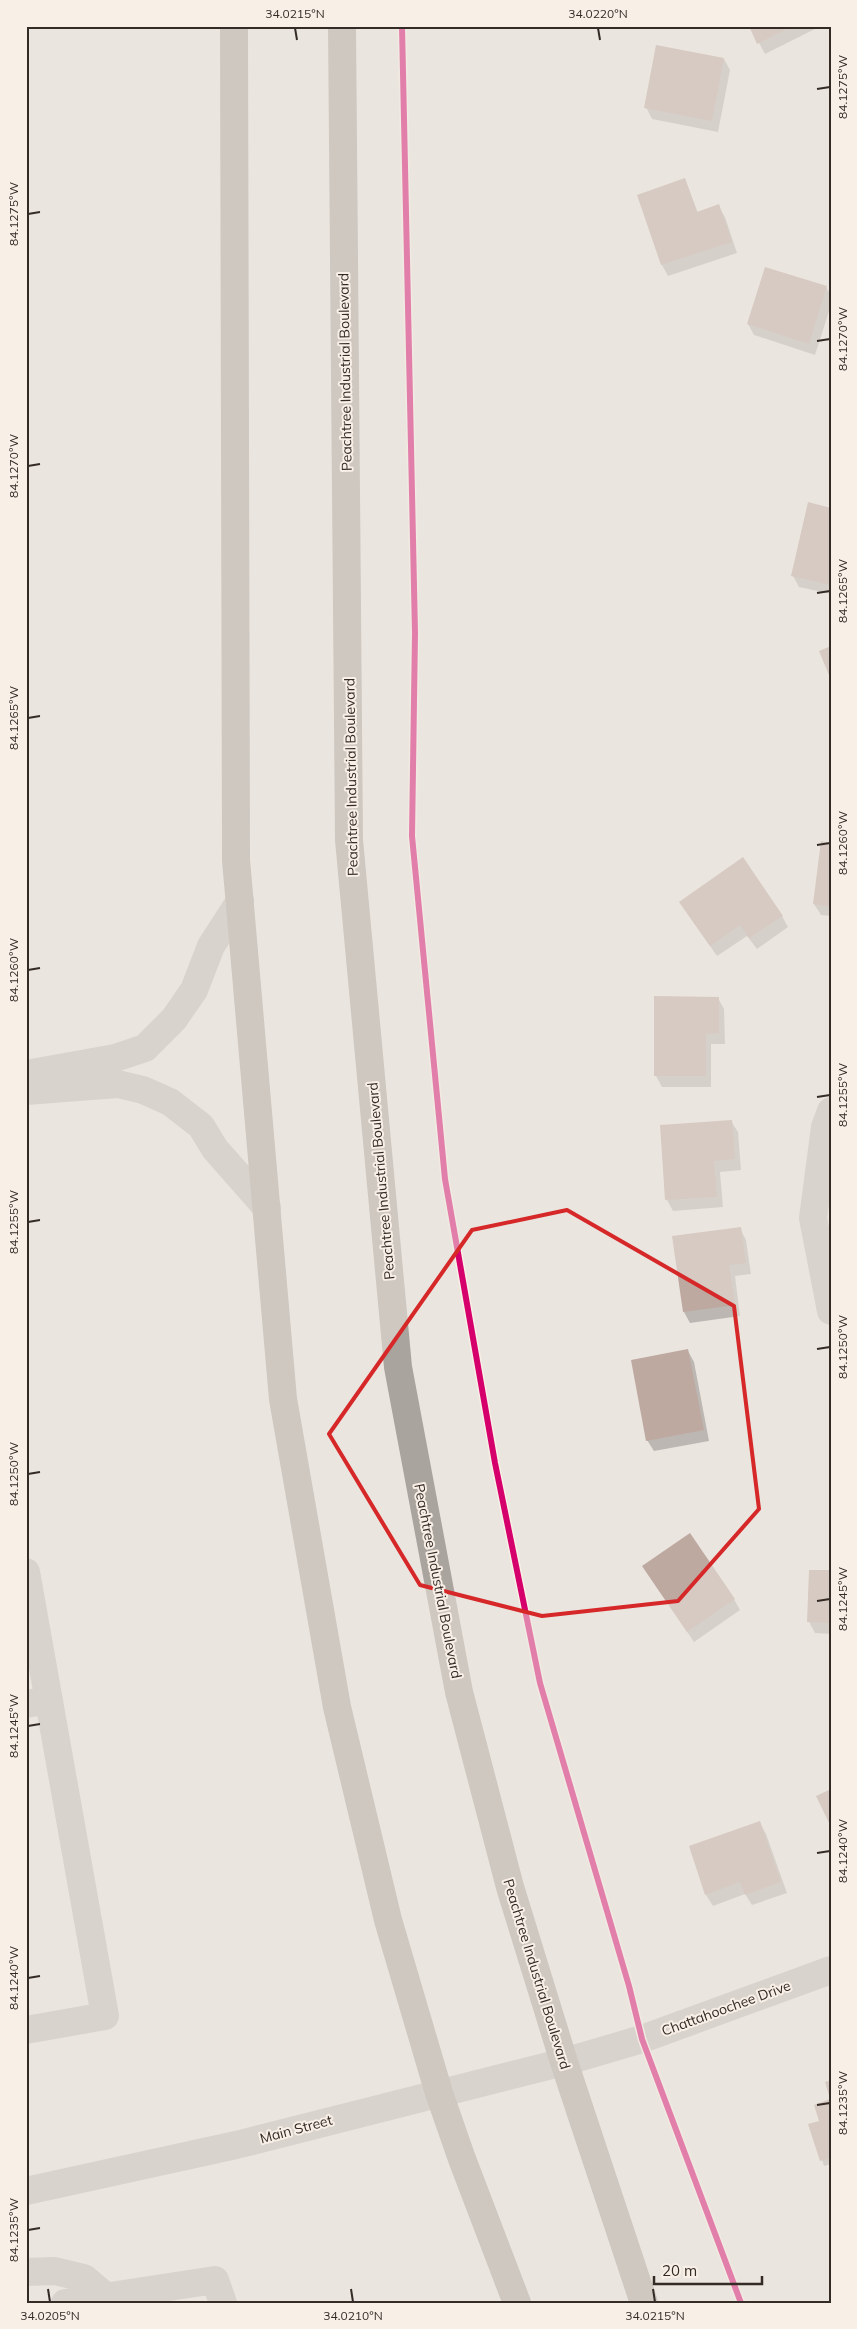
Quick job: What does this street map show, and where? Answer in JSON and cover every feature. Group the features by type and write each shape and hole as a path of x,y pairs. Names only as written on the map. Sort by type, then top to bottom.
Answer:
{"highway":[{"path":"234,26 236,850 283,1399 336,1707 388,1920 440,2094 462,2159 517,2303"},
{"name":"Peachtree Industrial Boulevard","path":"342,26 349,840 398,1367 459,1692 510,1887 564,2062 644,2303"}],"street":[{"path":"26,1074 115,1058 145,1048 174,1019 194,990 211,946 240,901"},
{"path":"26,1091 118,1084 142,1090 170,1102 201,1126 215,1148 267,1208"},
{"path":"831,1111 825,1127 813,1218 831,1311"},
{"path":"26,1572 38,1702 105,2016 26,2030"},
{"name":"Chattahoochee Drive","path":"564,2062 642,2039 831,1970"},
{"name":"Main Street","path":"26,2191 236,2145 378,2107 440,2094 564,2062"},
{"path":"26,2272 55,2271 84,2278 105,2296"},
{"path":"64,2303 105,2296 219,2291"}],"highlighted area":[{"path":"567,1210 734,1306 759,1509 678,1601 542,1616 420,1585 329,1434 472,1230"}],"building":[{"path":"749,26 793,26 757,44"},
{"path":"656,45 724,58 712,121 644,108"},
{"path":"685,178 697,212 719,204 732,242 661,265 637,195"},
{"path":"765,267 827,286 809,344 747,324"},
{"path":"808,502 831,508 831,585 791,576"},
{"path":"831,646 831,680 819,651"},
{"path":"821,841 831,843 831,907 813,904"},
{"path":"743,857 783,916 749,938 740,925 710,946 679,902"},
{"path":"654,996 719,997 719,1033 706,1034 706,1076 654,1076"},
{"path":"732,1120 735,1159 714,1161 717,1197 665,1200 660,1125"},
{"path":"741,1227 746,1263 729,1265 735,1305 683,1312 672,1236"},
{"path":"688,1349 704,1430 646,1441 631,1360"},
{"path":"690,1533 735,1599 687,1632 642,1566"},
{"path":"809,1570 831,1570 831,1623 807,1622"},
{"path":"831,1789 831,1827 816,1796"},
{"path":"760,1821 781,1882 745,1895 740,1882 705,1895 689,1846"},
{"path":"831,2080 831,2158 820,2161 808,2124 819,2121 814,2105 830,2099 825,2082"}],"cycle path":[{"path":"402,26 415,633 412,836 445,1179 495,1463 540,1683 629,1986 642,2039 741,2303"}]}
